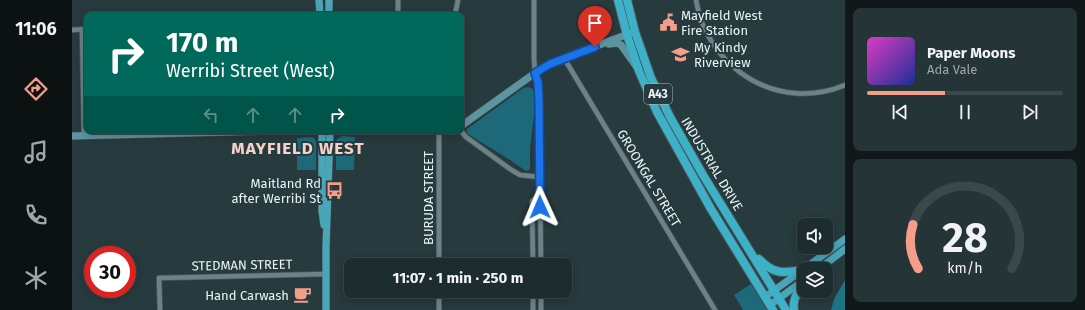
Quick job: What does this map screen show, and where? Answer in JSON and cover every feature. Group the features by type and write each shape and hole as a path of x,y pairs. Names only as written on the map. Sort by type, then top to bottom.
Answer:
{"highway":[{"name":"INDUSTRIAL DRIVE","path":"618,0 627,35 648,93 711,209 772,308"},
{"name":"INDUSTRIAL DRIVE","path":"627,0 635,32 651,78 670,117 746,246 786,310"},
{"path":"746,246 764,265 775,272 786,273 797,271"},
{"path":"794,310 793,303 797,294"}],"main road":[{"path":"319,0 320,12"},
{"path":"329,0 329,12"},
{"path":"464,124 542,68 564,58 635,32"},
{"path":"595,47 617,43 619,44 623,47 639,71"},
{"path":"72,136 120,134"},
{"path":"322,134 322,211 326,247"},
{"path":"326,310 326,247 330,134"},
{"path":"815,262 845,239"},
{"path":"828,262 845,249"},
{"path":"765,297 797,275"},
{"path":"772,308 779,299 797,285"}],"street":[{"path":"398,0 398,12"},
{"path":"456,12 458,0"},
{"path":"534,0 534,59 535,73 538,82 539,101 541,258"},
{"path":"696,0 697,11 711,43 721,55 743,75 776,90 794,93 820,92 845,84"},
{"path":"72,30 84,29 84,136"},
{"name":"GROONGAL STREET","path":"564,58 715,310"},
{"name":"BURUDA STREET","path":"439,134 439,258"},
{"path":"464,134 520,175 540,177"},
{"path":"533,258 532,201 540,196"},
{"name":"STEDMAN STREET","path":"160,310 159,278 326,274"},
{"path":"439,298 439,310"},
{"path":"533,298 533,310"},
{"path":"541,298 541,310"}],"shaded area":[{"path":"527,87 534,90 536,99 530,148 530,168 526,171 468,134 467,129 522,89"},
{"path":"342,136 355,137 354,170 336,170 336,140"},
{"path":"312,137 316,141 316,170 297,170 297,138"},
{"path":"845,280 845,310 831,310 834,299"},
{"path":"751,284 767,310 743,310 734,295"}],"place":[{"name":"Mayfield West Fire Station","path":"668,22"},
{"name":"My Kindy Riverview","path":"681,54"},
{"name":"Maitland Rd after Werribi St","path":"334,190"},
{"name":"Hand Carwash","path":"302,295"}],"district":[{"name":"MAYFIELD WEST","path":"298,148"}],"route":[{"path":"540,207 539,101 538,82 535,73 550,64 595,47"}]}
